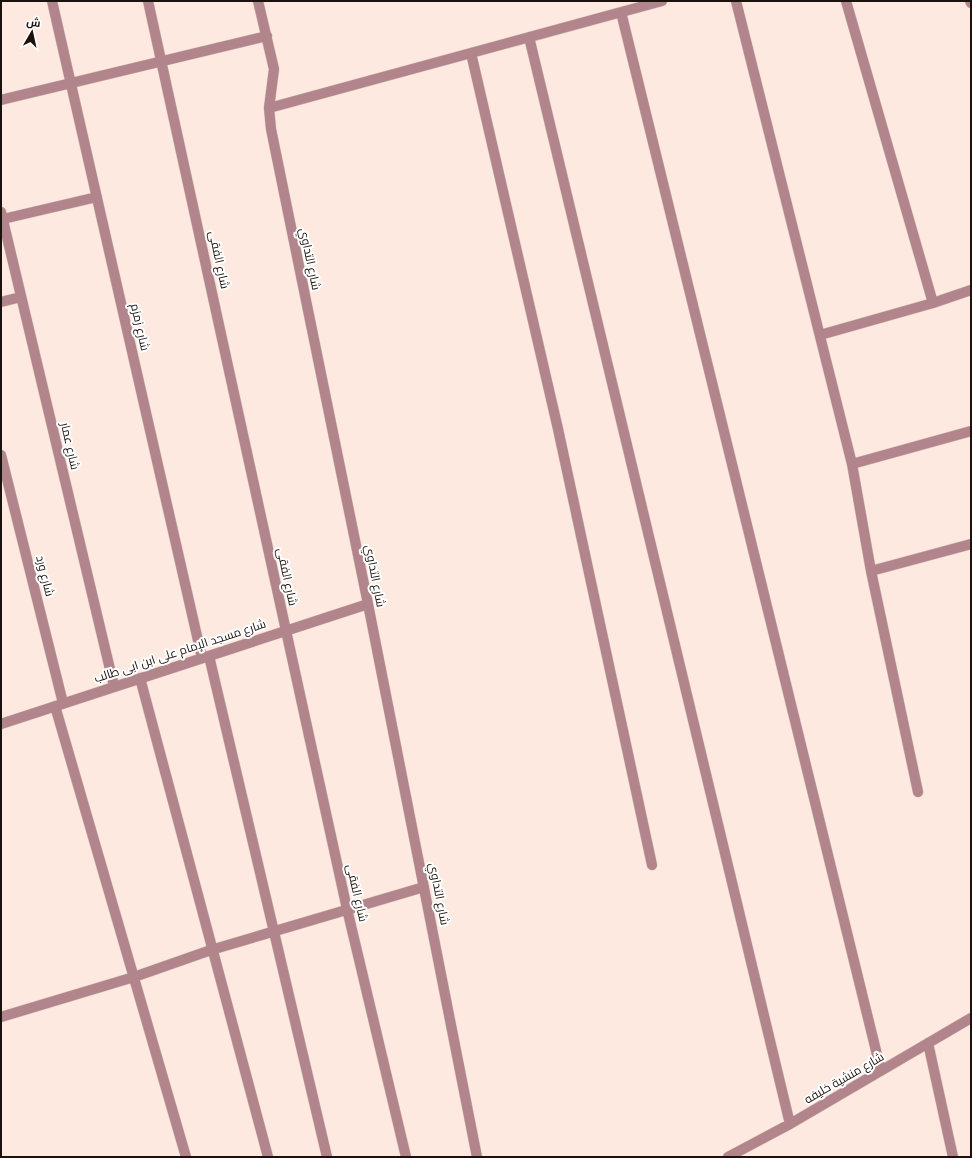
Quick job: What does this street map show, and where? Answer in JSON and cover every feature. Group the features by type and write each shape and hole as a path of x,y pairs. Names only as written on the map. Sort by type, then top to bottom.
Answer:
{"street":[{"name":"شارع زمزم","path":"52,1 206,657 274,932 327,1157"},
{"name":"شارع الفقى","path":"148,1 346,909 406,1157"},
{"name":"شارع التداوي","path":"258,1 274,69 269,108 271,129 368,604 477,1157"},
{"path":"269,108 662,1"},
{"path":"736,1 852,464 871,571 918,792"},
{"path":"846,1 933,303"},
{"path":"621,12 881,1071"},
{"path":"1,100 267,36"},
{"path":"529,37 790,1124"},
{"path":"471,53 558,429 652,865"},
{"path":"2,216 97,197"},
{"name":"شارع عمار","path":"2,216 114,686"},
{"path":"820,335 933,303 971,290"},
{"path":"1,302 21,297"},
{"path":"852,464 971,431"},
{"name":"شارع ورد","path":"1,455 59,704 134,977 186,1157"},
{"path":"871,571 971,544"},
{"name":"شارع مسجد الإمام على ابن ابى طالب","path":"1,724 368,604"},
{"path":"140,678 211,950 268,1157"},
{"path":"1,1017 134,977 211,950 424,887"},
{"name":"شارع منشية خليفه","path":"728,1157 790,1124 971,1018"},
{"path":"928,1043 953,1157"}]}
